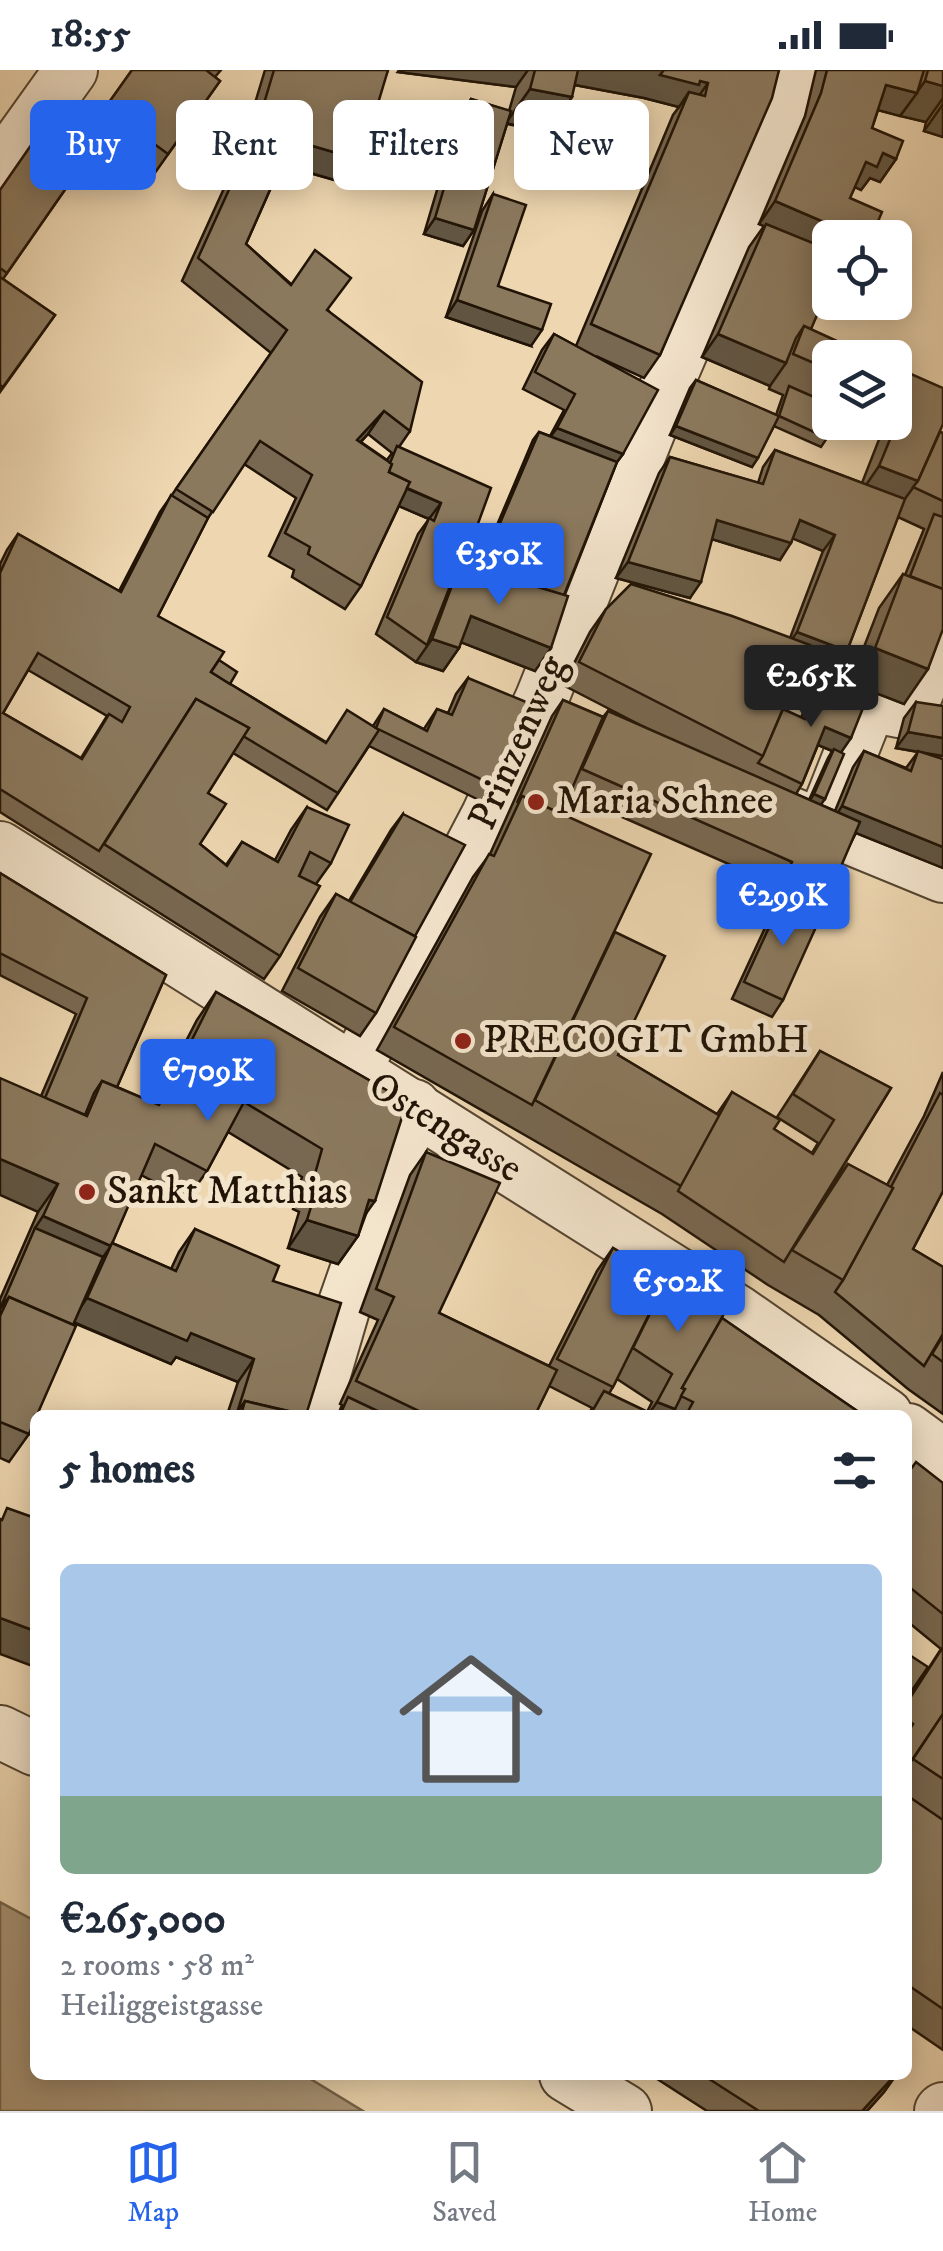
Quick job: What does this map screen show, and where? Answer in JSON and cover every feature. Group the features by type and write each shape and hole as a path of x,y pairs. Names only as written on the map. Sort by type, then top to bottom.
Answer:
{"street":[{"path":"0,170 71,70"},
{"name":"Prinzenweg","path":"354,1071 488,815 560,706 671,376 781,118 793,70"},
{"path":"821,828 870,707 898,711 929,703 943,630"},
{"path":"751,795 821,828 943,876"},
{"name":"Ostengasse","path":"0,848 738,1312 875,1410"},
{"path":"313,1410 344,1306 414,1106"},
{"path":"574,2080 625,2111"}],"shaded area":[{"path":"0,1902 30,1918 30,2080 312,2080 363,2111 0,2111"}],"building":[{"path":"132,70 206,70 220,81 206,100 176,100 176,143 168,154 156,145 156,100 111,100"},
{"path":"274,70 388,70 379,100 333,100 333,152 313,146 313,100 265,100"},
{"path":"535,70 578,70 572,97 530,89"},
{"path":"664,70 779,70 772,98 660,355 591,324 689,92 705,96 708,83 700,81 699,85 660,75"},
{"path":"827,70 924,70 917,93 886,85 872,128 903,141 896,159 883,153 877,167 866,162 850,198 882,212 879,220 819,220 775,201"},
{"path":"928,70 943,70 943,86 925,81"},
{"path":"494,106 511,111 494,166"},
{"path":"30,147 30,190 65,190 7,273 0,268 0,190"},
{"path":"229,190 270,190 246,244 291,285 315,250 351,278 327,310 422,382 410,431 384,411 357,440 392,464 389,472 410,482 361,586 308,554 310,547 285,533 312,475 260,441 213,512 176,489 287,330 198,258"},
{"path":"443,190 486,190 474,230 435,218"},
{"path":"493,194 526,205 498,286 551,304 542,330 457,300"},
{"path":"766,224 812,243 815,320 811,329 804,326 786,363 718,334"},
{"path":"0,277 55,315 3,387 0,385"},
{"path":"804,326 835,340 812,340 812,362 793,354"},
{"path":"554,334 658,390 623,454 557,428 575,394 535,372"},
{"path":"912,374 943,388 943,424 918,481 879,466 890,440 912,440"},
{"path":"696,380 779,416 758,458 676,426"},
{"path":"789,386 812,396 812,431 779,416"},
{"path":"539,432 617,462 564,595 480,570"},
{"path":"940,432 943,433 943,501 913,487"},
{"path":"397,446 491,488 472,540 462,537 448,568 456,571 427,645 387,617 429,518 434,521 441,503 407,488 410,482 389,472"},
{"path":"775,450 905,499 847,651 797,632 835,535 800,520 791,543 717,520 701,582 628,562 670,457 763,484"},
{"path":"171,495 208,518 158,616 224,652 211,672 326,743 347,710 379,730 338,793 243,736 249,728 196,699 99,851 0,789 0,573 18,534 121,592","holes":["38,653 130,707 122,722 109,714 82,759 3,713"]},
{"path":"934,514 943,517 943,589 910,576"},
{"path":"460,564 568,596 551,648 471,616 459,648 432,639"},
{"path":"903,574 943,589 943,629 928,669 875,648"},
{"path":"631,584 810,645 763,756 579,662 606,609"},
{"path":"219,660 237,672 230,684 211,672"},
{"path":"468,678 531,704 493,785 376,728 384,709 427,731 437,709 452,715"},
{"path":"821,680 867,698 851,738 825,727 802,784 758,763 783,709 805,719"},
{"path":"196,699 249,728 208,793 226,804 200,844 227,866 242,842 278,862 307,807 349,825 331,863 310,852 299,876 320,886 280,956 104,844"},
{"path":"563,700 603,717 561,814 522,796 517,803"},
{"path":"916,702 943,706 943,738 908,732"},
{"path":"608,711 860,822 830,892 787,873 792,862 582,769"},
{"path":"834,749 844,754 825,799 814,794"},
{"path":"864,751 911,771 918,751 943,759 943,847 842,806"},
{"path":"522,796 651,854 532,1105 394,1027 489,854 494,856"},
{"path":"403,814 465,845 415,936 350,902"},
{"path":"0,873 166,975 117,1087 102,1081 85,1115 45,1098 87,998 0,953"},
{"path":"336,894 416,937 376,1013 298,968"},
{"path":"782,899 821,916 783,1000 744,982"},
{"path":"615,932 665,956 618,1055 720,1116 681,1186 535,1100"},
{"path":"216,992 407,1102 375,1201 369,1200 358,1236 307,1220 318,1184 313,1181 322,1149 244,1102 207,1171 155,1144 111,1246 43,1216 58,1184 0,1159 0,1078 87,1116 102,1081 159,1105"},
{"path":"820,1051 891,1088 784,1262 678,1191 732,1092 780,1120 774,1129 813,1154 834,1120 793,1094"},
{"path":"940,1093 943,1191 913,1249 943,1267 943,1334 924,1366 835,1292"},
{"path":"426,1152 500,1183 439,1313 557,1370 537,1410 417,1410 356,1381 394,1297 376,1289"},
{"path":"848,1164 893,1188 843,1280 792,1250"},
{"path":"35,1228 103,1257 73,1325 9,1297 0,1309"},
{"path":"195,1229 279,1266 273,1281 341,1303 308,1410 284,1410 245,1401 238,1410 254,1359 191,1333 187,1341 87,1298 112,1243 176,1271"},
{"path":"613,1248 666,1280 613,1387 557,1359"},
{"path":"669,1275 725,1312 682,1388 685,1389 675,1409 657,1402 672,1374 633,1348"},
{"path":"9,1297 76,1326 39,1410 30,1410 29,1434 0,1422 0,1316"},
{"path":"722,1318 856,1410 689,1410 693,1402 681,1396 685,1389 682,1388"},
{"path":"943,1336 943,1362 932,1354"},
{"path":"604,1391 644,1410 593,1410"},
{"path":"348,1397 375,1410 342,1410"},
{"path":"245,1401 283,1410 242,1410"},
{"path":"916,1462 943,1483 943,1614 912,1589 912,1468"},
{"path":"7,1508 30,1516 30,1629 0,1618 2,1520"},
{"path":"943,1647 943,1714 912,1760 913,1724 912,1695"},
{"path":"912,1657 928,1667 912,1690"},
{"path":"943,1714 943,1779 913,1759"},
{"path":"912,1799 943,1820 943,2009 912,1988"},
{"path":"711,2080 890,2080 862,2111 759,2111"}],"place":[{"name":"Maria Schnee","path":"536,802"},
{"name":"PRECOGIT GmbH","path":"463,1041"},
{"name":"Sankt Matthias","path":"87,1192"}]}
